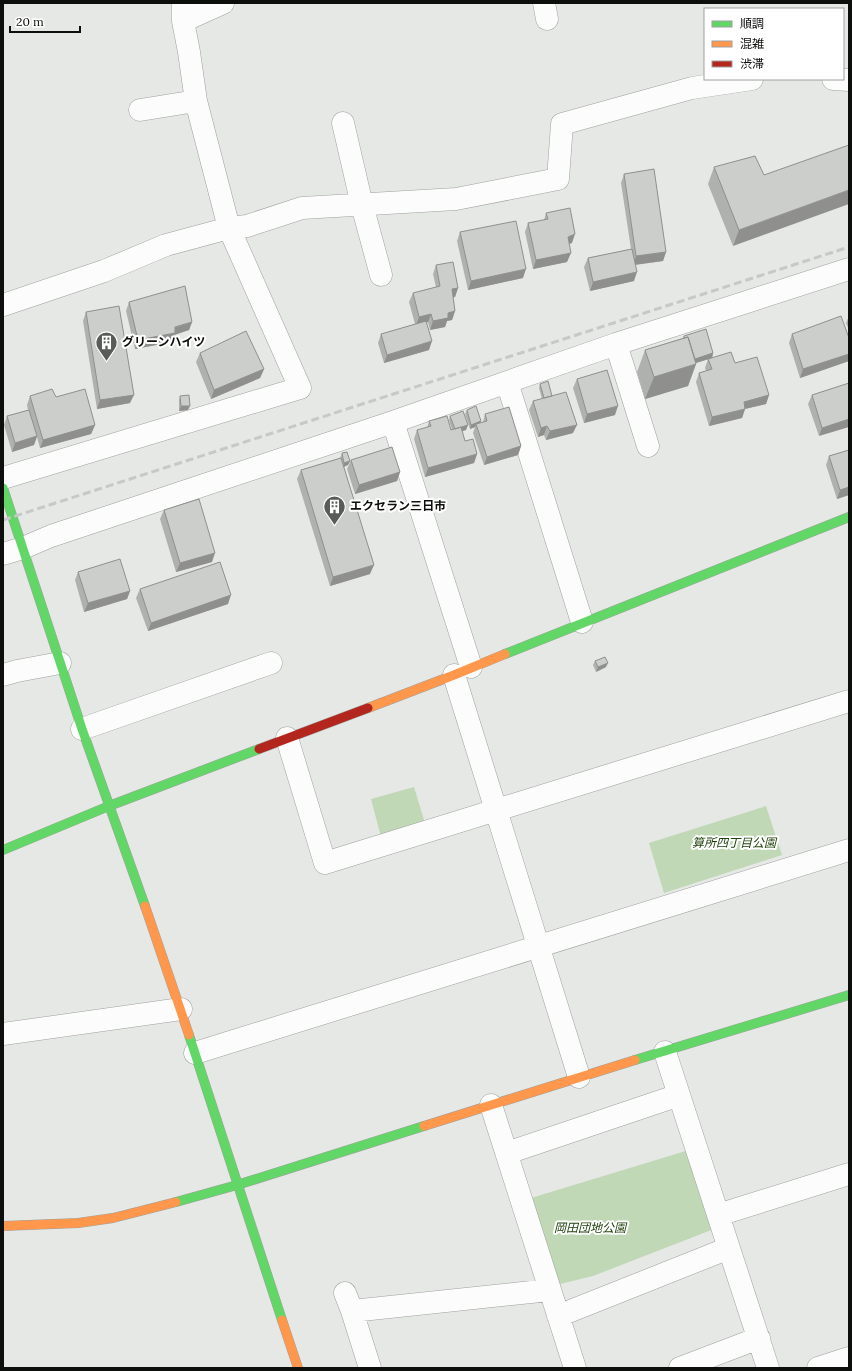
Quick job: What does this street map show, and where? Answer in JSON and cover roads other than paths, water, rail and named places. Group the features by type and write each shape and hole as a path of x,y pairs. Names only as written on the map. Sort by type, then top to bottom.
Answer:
{"street":[{"path":"3,478 300,388 229,228 196,101 183,12 223,3"},
{"path":"3,306 104,271 166,245 229,228 247,226 302,208 456,199 558,179 562,124 692,88 745,80"},
{"path":"140,110 196,101"},
{"path":"343,123 380,275"},
{"path":"13,551 51,536 393,422 616,344 849,268"},
{"path":"616,344 648,446"},
{"path":"507,382 582,622"},
{"path":"393,422 463,671 496,810 579,1077"},
{"path":"3,488 13,551 60,663 82,730 181,1009 298,1368"},
{"path":"3,850 109,806 463,671 582,622 849,517"},
{"path":"3,675 60,663"},
{"path":"82,730 271,664"},
{"path":"287,738 325,863 849,701"},
{"path":"195,1052 849,850"},
{"path":"3,1226 78,1223 113,1218 161,1206 238,1185 579,1077 849,996"},
{"path":"3,1034 181,1009"},
{"path":"665,1052 768,1368"},
{"path":"507,1153 679,1095"},
{"path":"491,1105 575,1368"},
{"path":"718,1215 849,1174"},
{"path":"558,1316 729,1248"},
{"path":"370,1368 349,1302 550,1290"},
{"path":"680,1368 759,1338"},
{"path":"818,1368 849,1358"}],"railway":[{"path":"3,520 849,247"}],"place":[{"name":"グリーンハイツ","path":"107,362"},
{"name":"エクセラン三日市","path":"334,526"}],"park label":[{"name":"算所四丁目公園","path":"734,843"},
{"name":"岡田団地公園","path":"590,1228"}]}
